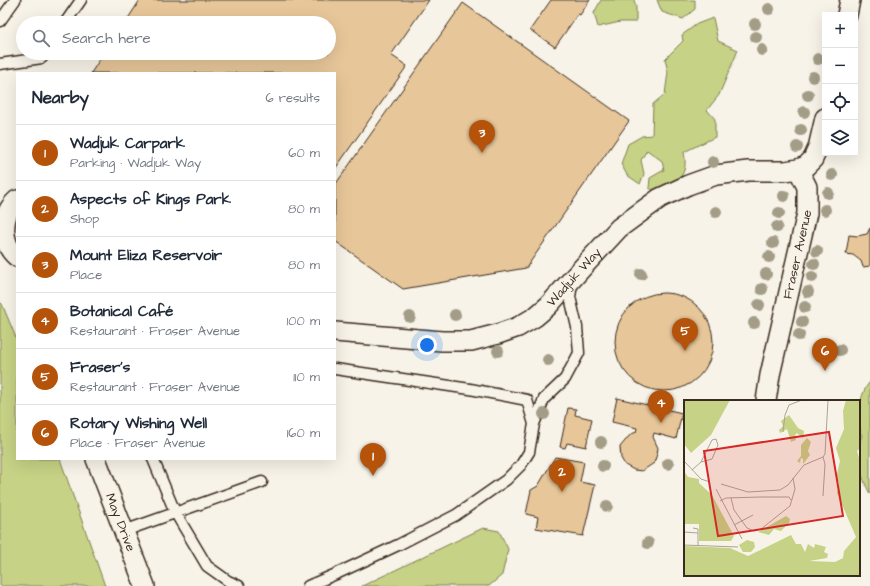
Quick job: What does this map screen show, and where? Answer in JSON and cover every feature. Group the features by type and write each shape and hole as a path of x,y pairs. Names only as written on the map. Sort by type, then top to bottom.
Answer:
{"street":[{"path":"848,12 850,0"},
{"path":"798,169 806,166 813,159 818,148 825,120"},
{"name":"Wadjuk Way","path":"336,332 442,341 471,341 518,327 535,317 548,306 619,228 660,198 688,185 716,175 748,171 785,171 798,169"},
{"name":"Fraser Avenue","path":"766,400 770,375 807,213 806,188 798,169"},
{"path":"16,201 3,215 7,243 16,256"},
{"name":"May Drive","path":"96,460 145,586"}],"lane":[{"path":"0,21 15,0"},
{"path":"70,16 81,0"},
{"path":"0,64 28,60"},
{"path":"308,586 398,545 456,516 506,480 521,465 529,452 534,424 544,399 565,379 579,353 577,327 570,297 573,277"},
{"path":"336,369 470,389 527,400 534,424"},
{"path":"153,460 175,512 207,566 228,581 240,586"},
{"path":"124,532 175,512 262,482"}],"green space":[{"path":"601,0 634,0 636,7 636,22 620,22 598,27 594,13"},
{"path":"657,0 695,0 695,9 683,19 662,12"},
{"path":"713,18 718,41 738,50 719,95 707,110 715,119 715,137 684,152 685,168 683,173 676,181 658,192 649,188 650,178 664,170 662,161 647,150 641,160 644,174 640,184 627,175 621,164 628,144 642,136 652,135 653,104 665,94 668,72 665,59 683,41 682,35 697,24"},
{"path":"0,302 16,338 16,460 60,460 105,586 0,586"},
{"path":"870,382 870,494 860,469 860,441 862,436 860,430 860,408 863,393"},
{"path":"483,528 499,531 508,549 502,575 489,586 362,586"}],"building":[{"path":"140,0 429,0 391,55 407,66 336,168 336,72 92,72 99,60 336,60 336,16 130,16"},
{"path":"551,0 590,0 580,15 578,14 555,47 530,30"},
{"path":"463,3 629,121 526,268 403,289 336,242 336,184"},
{"path":"870,228 870,266 863,267 861,261 853,255 846,254 849,235 857,236 867,234"},
{"path":"664,293 683,296 699,307 710,323 713,342 710,361 699,377 683,388 664,391 645,388 629,377 618,361 615,342 618,323 629,307 645,296"},
{"path":"617,398 682,413 676,439 654,433 653,437 658,448 657,454 654,463 642,471 634,470 625,465 621,458 620,447 630,435 636,432 637,428 612,422"},
{"path":"568,408 576,409 575,415 592,419 586,447 567,443 565,448 560,447"},
{"path":"555,457 584,462 580,482 595,485 583,536 536,528 538,517 526,514 531,490 538,486"}],"place":[{"name":"Mount Eliza Reservoir","path":"482,153"},
{"name":"Fraser's","path":"685,351"},
{"name":"Rotary Wishing Well","path":"825,371"},
{"name":"Botanical Café","path":"661,423"},
{"name":"Wadjuk Carpark","path":"373,476"},
{"name":"Aspects of Kings Park","path":"562,492"}]}
